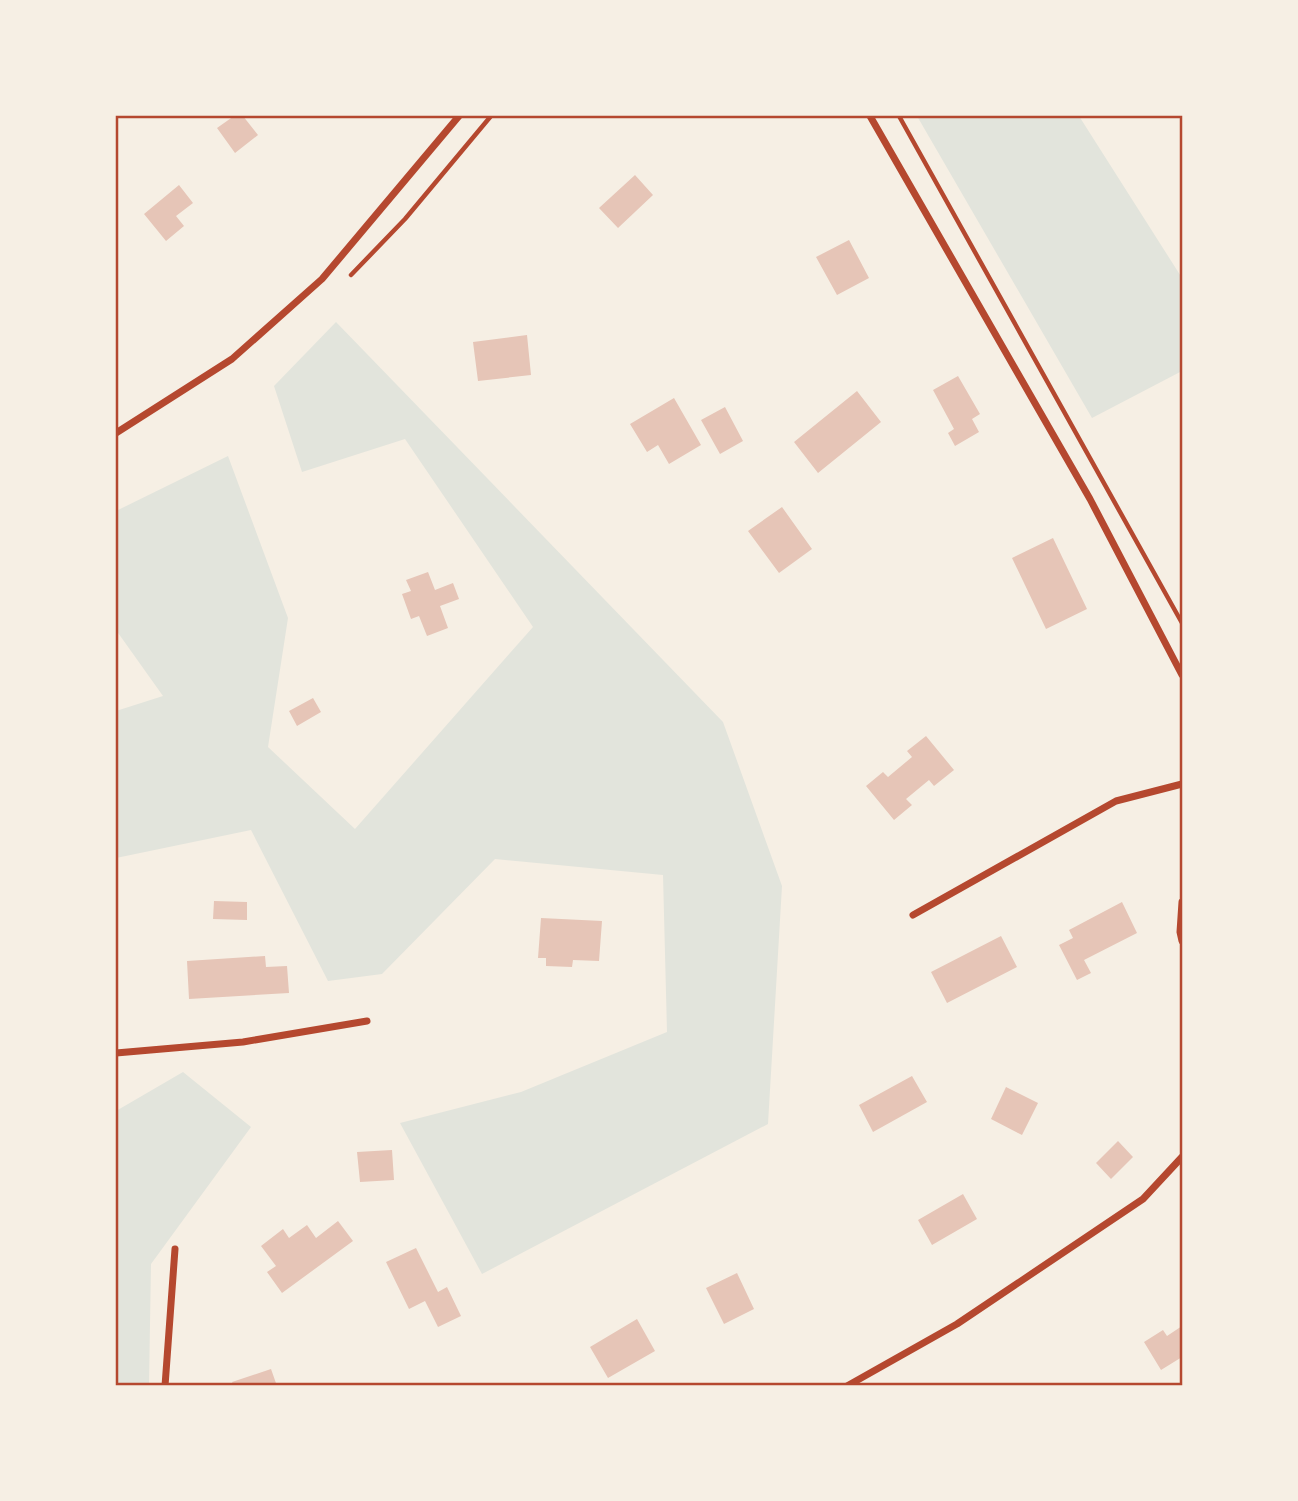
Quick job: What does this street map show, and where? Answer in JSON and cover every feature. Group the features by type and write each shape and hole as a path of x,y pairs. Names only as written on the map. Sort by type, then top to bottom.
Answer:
{"street":[{"path":"116,433 232,359 322,279 459,116"},
{"path":"870,116 1090,499 1182,675"},
{"path":"913,915 1116,802 1182,784"},
{"path":"1182,902 1182,941"},
{"path":"116,1054 243,1042 367,1021"},
{"path":"847,1385 957,1324 1132,1207 1143,1199 1182,1157"},
{"path":"165,1385 175,1249"}],"path":[{"path":"900,116 1182,623"}],"shaded area":[{"path":"917,116 1079,116 1182,278 1182,371 1092,418"},
{"path":"336,322 723,722 782,886 768,1124 482,1274 400,1123 521,1092 667,1032 663,875 495,859 382,974 328,981 251,830 116,858 116,711 163,696 116,630 116,511 228,456 288,618 268,747 355,829 533,627 405,439 302,472 274,386"},
{"path":"183,1072 251,1127 151,1264 149,1385 116,1385 116,1111"}],"building":[{"path":"234,116 243,116 258,135 235,153 217,128"},
{"path":"635,175 653,195 618,228 599,208"},
{"path":"179,185 193,203 176,216 184,226 166,241 144,214"},
{"path":"849,240 869,278 837,295 816,257"},
{"path":"527,335 531,375 478,381 473,342"},
{"path":"958,376 980,414 972,419 979,432 955,446 948,433 954,429 933,390"},
{"path":"857,391 881,422 818,473 794,442"},
{"path":"674,398 701,445 669,464 658,445 647,452 630,424"},
{"path":"725,407 743,441 720,454 701,420"},
{"path":"782,507 812,549 779,573 748,531"},
{"path":"1053,538 1087,609 1046,629 1012,558"},
{"path":"428,572 435,590 453,583 459,599 440,606 448,628 427,636 419,616 411,619 402,594 411,591 406,580"},
{"path":"313,698 321,712 297,726 289,711"},
{"path":"926,736 954,770 934,786 929,780 906,799 912,805 894,820 866,786 883,772 888,777 912,757 907,751"},
{"path":"214,901 247,902 247,920 213,919"},
{"path":"1122,902 1137,933 1084,960 1091,973 1077,980 1059,945 1073,938 1069,930"},
{"path":"541,918 602,921 599,961 573,960 572,967 546,966 546,958 538,958"},
{"path":"1001,936 1017,967 947,1003 931,972"},
{"path":"265,956 266,967 287,966 289,993 189,999 187,961"},
{"path":"912,1076 927,1102 873,1132 859,1105"},
{"path":"1006,1087 1038,1103 1022,1135 991,1119"},
{"path":"1118,1141 1133,1157 1111,1179 1096,1163"},
{"path":"392,1150 394,1180 360,1182 357,1152"},
{"path":"963,1194 977,1219 932,1245 918,1220"},
{"path":"338,1221 353,1241 282,1293 267,1272 276,1266 261,1246 283,1229 289,1238 307,1225 316,1238"},
{"path":"416,1248 438,1292 447,1287 461,1316 438,1327 425,1301 409,1309 386,1262"},
{"path":"737,1273 754,1309 724,1324 706,1288"},
{"path":"637,1319 655,1351 608,1378 590,1347"},
{"path":"1182,1326 1182,1357 1161,1370 1144,1342 1163,1330 1167,1336"},
{"path":"271,1369 277,1386 234,1386 232,1382"}]}
